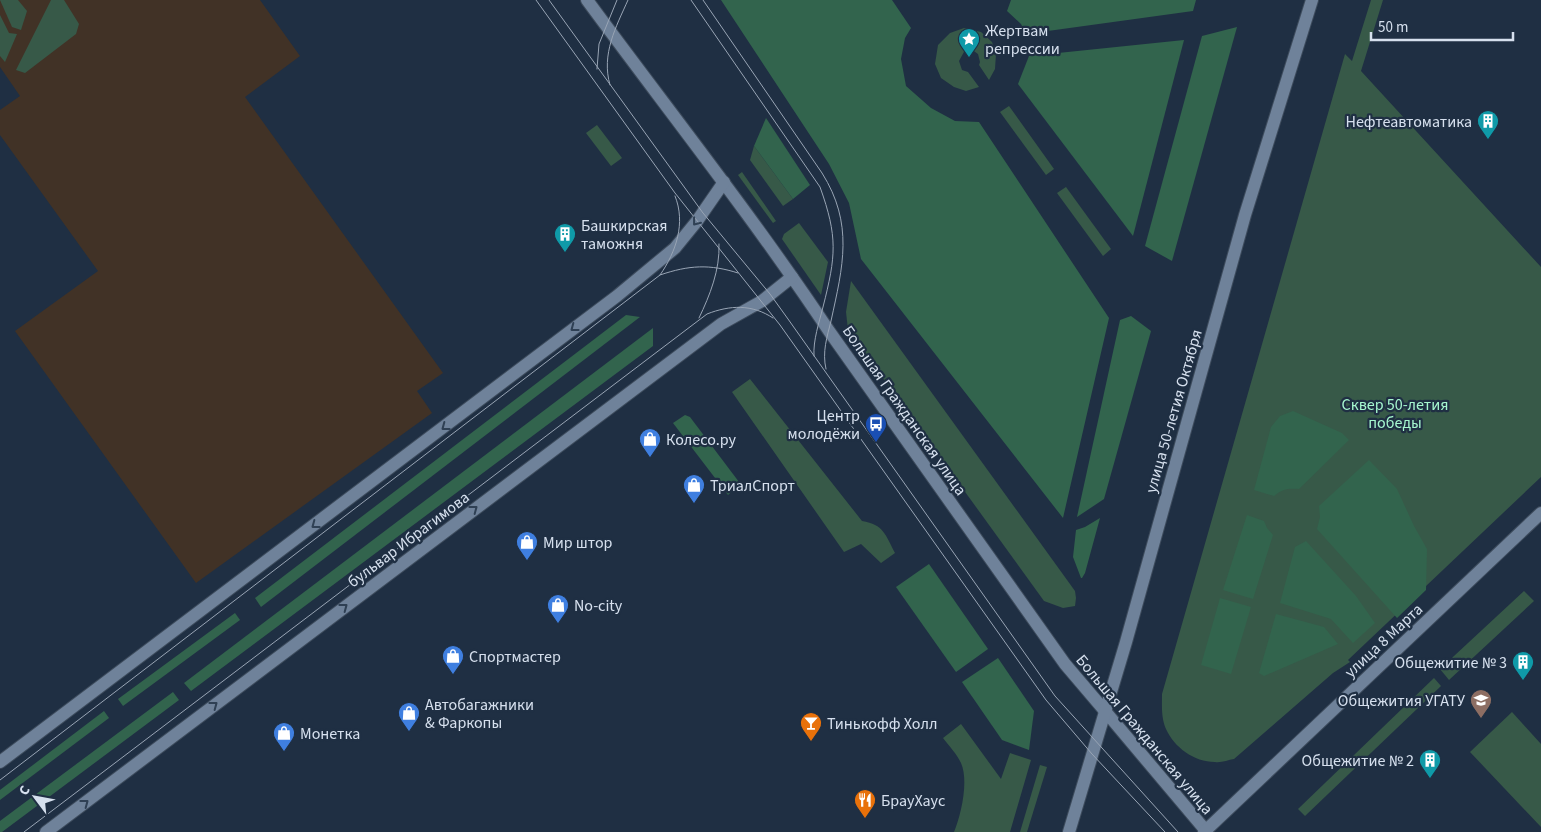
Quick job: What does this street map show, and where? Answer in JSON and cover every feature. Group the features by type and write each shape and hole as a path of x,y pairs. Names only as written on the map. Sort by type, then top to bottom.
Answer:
{"main road":[{"name":"Большая Гражданская улица","path":"587,0 724,182 1065,664 1206,832"},
{"name":"улица 50-летия Октября","path":"1069,832 1128,633 1245,215 1312,0"},
{"path":"0,762 617,296 675,248 697,221 724,182"},
{"name":"бульвар Ибрагимова","path":"46,832 721,324 762,301 792,277"},
{"name":"улица 8 Марта","path":"1206,832 1541,513"}],"shaded area":[{"path":"0,0 260,0 300,56 245,97 443,373 417,391 432,413 196,583 15,331 98,271 0,135 0,110 20,96 0,67"}],"green space":[{"path":"0,0 18,0 27,11 21,30 12,27"},
{"path":"51,0 64,0 79,24 76,34 25,73 16,70"},
{"path":"721,0 892,0 911,28 905,38 901,59 906,86 931,108 955,121 979,122 1109,318 1063,518 861,259 849,203 829,164"},
{"path":"1011,0 1196,0 1193,11 1026,34 1021,24 1007,11"},
{"name":"Сквер 50-летия победы","path":"1371,0 1383,0 1361,71 1541,267 1541,477 1348,660 1350,662 1333,673 1234,759 1220,762 1207,761 1192,756 1174,742 1163,720 1162,694 1345,54 1352,61"},
{"path":"0,15 9,33 17,34 5,62 0,56"},
{"path":"1237,27 1172,261 1145,246 1202,36"},
{"path":"964,28 981,32 992,42 996,54 995,69 989,80 979,65 978,54 971,49 965,50 959,61 962,70 968,72 979,87 966,91 954,87 941,78 935,64 938,45 950,33"},
{"path":"1184,40 1133,236 1018,84 1029,56"},
{"path":"1009,106 1054,169 1046,175 1000,112"},
{"path":"766,118 810,185 793,199 754,146"},
{"path":"597,125 622,158 611,166 586,133"},
{"path":"754,146 793,199 783,206 750,160"},
{"path":"742,172 776,221 773,223 738,175"},
{"path":"1066,187 1111,249 1103,256 1057,193"},
{"path":"799,223 828,262 821,295 782,239 784,234"},
{"path":"851,281 1075,591 1075,606 1063,608 1044,601 848,330 846,312"},
{"path":"626,315 640,317 261,607 255,598"},
{"path":"1131,316 1151,331 1104,499 1077,517 1120,320"},
{"path":"653,328 653,346 191,691 184,683"},
{"path":"750,379 862,521 875,525 883,531 895,553 881,563 861,544 844,552 732,392"},
{"path":"1293,411 1342,433 1349,440 1299,489 1286,490 1274,496 1254,490 1271,427 1280,416"},
{"path":"685,415 690,417 739,482 737,487 728,495 673,423"},
{"path":"1369,460 1397,489 1427,549 1426,590 1397,618 1317,529 1320,517 1319,506"},
{"path":"1247,515 1264,521 1273,535 1253,599 1223,590"},
{"path":"1100,518 1085,573 1081,578 1073,557 1076,530"},
{"path":"1306,541 1356,596 1375,623 1353,643 1331,619 1280,603 1295,547"},
{"path":"929,564 988,649 956,672 896,587"},
{"path":"1524,591 1534,601 1449,680 1440,669"},
{"path":"1220,598 1251,607 1231,674 1201,665"},
{"path":"235,613 240,620 123,706 118,699"},
{"path":"1276,614 1324,627 1338,644 1264,676 1259,673"},
{"path":"998,658 1034,711 1029,750 1002,740 962,682"},
{"path":"1434,678 1441,686 1305,816 1298,809"},
{"path":"173,692 179,700 0,832 0,821"},
{"path":"104,711 109,718 0,800 0,790"},
{"path":"1512,712 1541,744 1541,827 1470,752"},
{"path":"961,724 1001,779 1010,753 1031,760 1010,832 954,832 963,798 963,770 957,756 943,738"},
{"path":"1040,765 1047,767 1027,832 1020,832"}],"tram line":[{"path":"536,0 675,193 780,325 1046,700 1092,754 1165,832"},
{"path":"549,0 703,213 770,294 1055,696 1178,832"},
{"path":"597,69 599,44 617,0"},
{"path":"610,85 607,62 611,41 628,0"},
{"path":"691,0 820,187 826,204 832,233 833,260 815,338 814,356"},
{"path":"703,0 822,173 839,210 842,228 842,263 826,345 826,369"},
{"path":"0,780 660,275 671,257 678,237 680,216 675,196"},
{"path":"699,318 714,282 719,244"},
{"path":"660,275 680,269 699,267 718,268 738,273"},
{"path":"24,832 707,314 741,307 757,310 773,318"}],"place":[{"name":"Жертвам репрессии","path":"969,58"},
{"name":"Нефтеавтоматика","path":"1488,140"},
{"name":"Башкирская таможня","path":"565,253"},
{"name":"Центр молодёжи","path":"876,443"},
{"name":"Колесо.ру","path":"650,458"},
{"name":"ТриалСпорт","path":"694,504"},
{"name":"Мир штор","path":"527,561"},
{"name":"No-city","path":"558,624"},
{"name":"Спортмастер","path":"453,675"},
{"name":"Общежитие № 3","path":"1523,681"},
{"name":"Общежития УГАТУ","path":"1481,719"},
{"name":"Автобагажники & Фаркопы","path":"409,732"},
{"name":"Тинькофф Холл","path":"811,742"},
{"name":"Монетка","path":"284,752"},
{"name":"Общежитие № 2","path":"1430,779"},
{"name":"БрауХаус","path":"865,819"}]}
